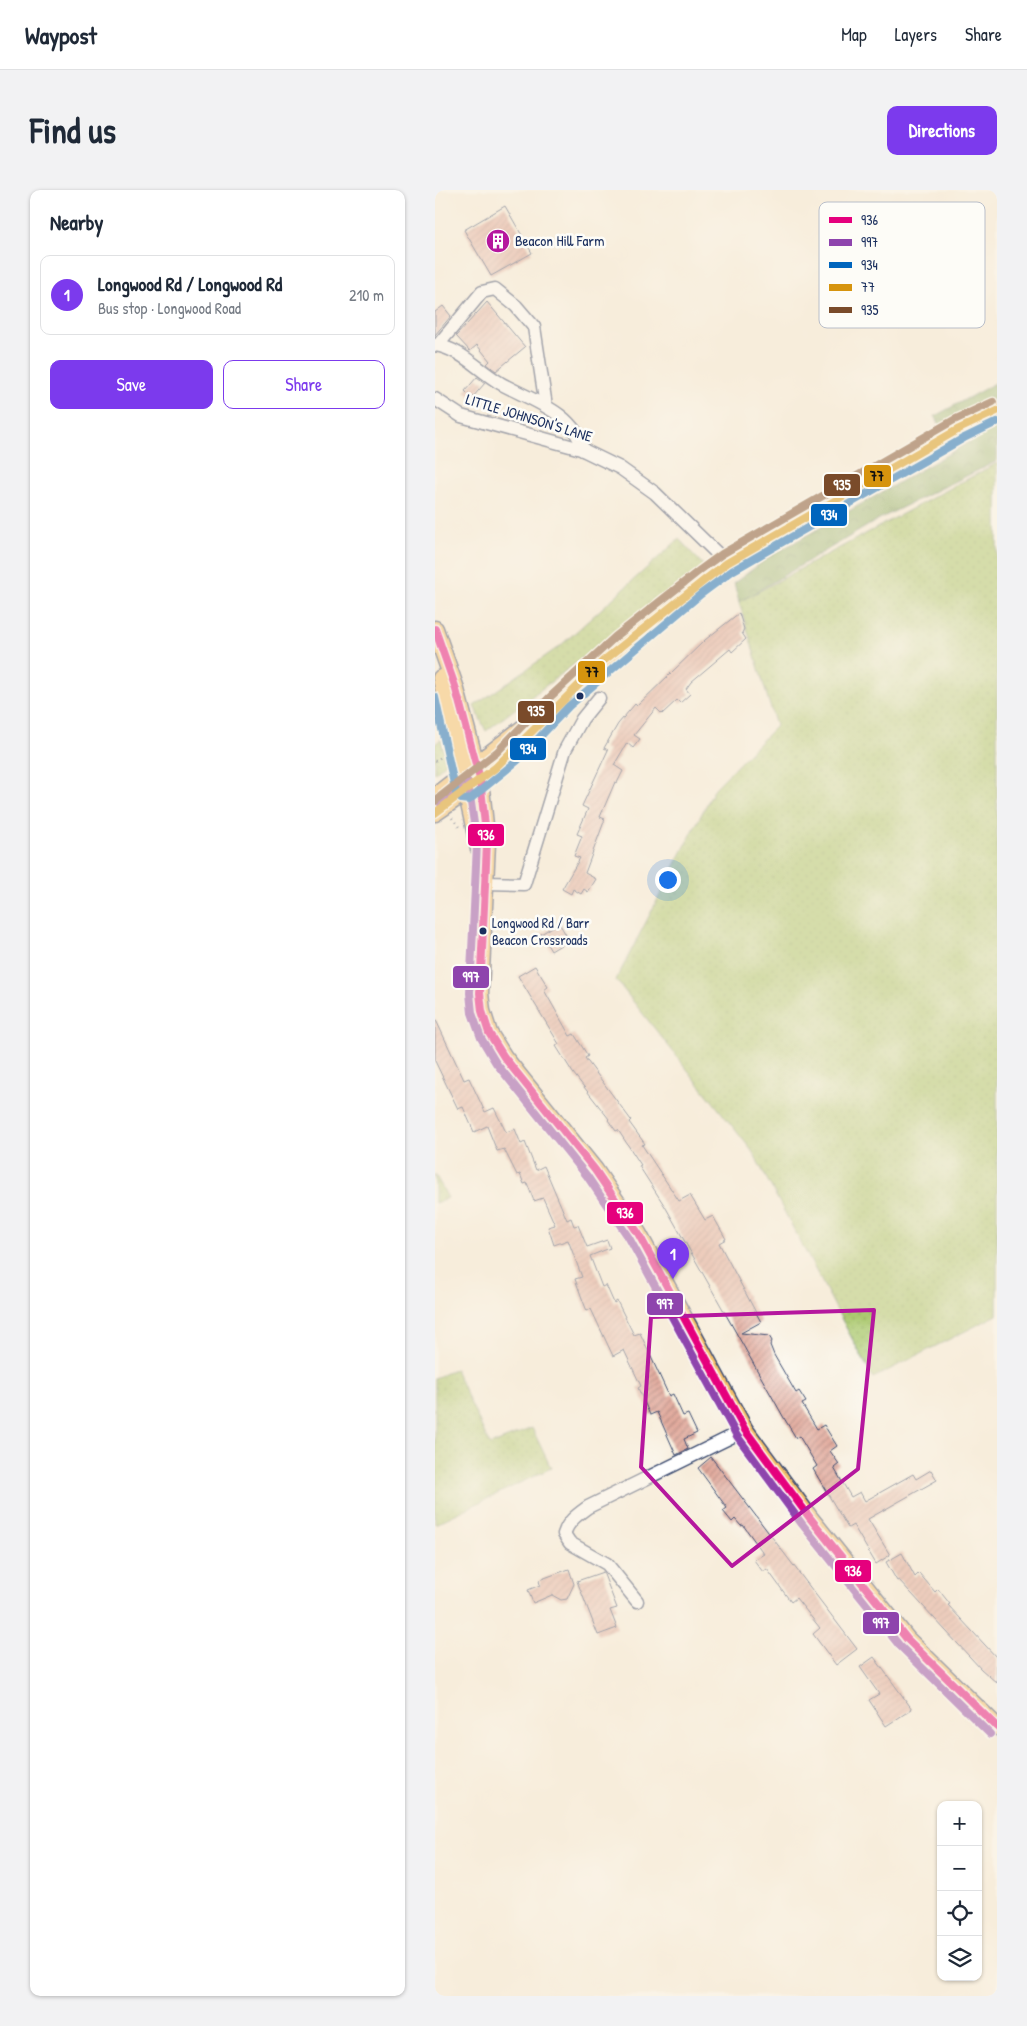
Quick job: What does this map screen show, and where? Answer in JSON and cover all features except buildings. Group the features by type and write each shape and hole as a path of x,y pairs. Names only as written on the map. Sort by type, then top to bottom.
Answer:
{"main road":[{"path":"435,796 473,772 563,699 687,593 727,563 959,429 997,411"},
{"path":"435,629 440,648 455,686 487,843 480,993 482,1011 489,1033 504,1057 595,1170 638,1233 745,1430 810,1518 907,1639 997,1727"},
{"path":"443,815 466,790 473,772"},
{"path":"466,790 485,883"}],"street":[{"path":"437,345 482,292 495,289 516,306 534,327 546,406"},
{"path":"437,345 449,347 500,383 546,406 574,430 581,441 583,450"},
{"name":"LITTLE JOHNSON'S LANE","path":"435,399 461,416 583,450 620,468 655,492 727,563"},
{"path":"485,883 524,884 565,750 582,719 599,698"},
{"path":"637,1601 607,1564 569,1543 564,1534 567,1527 575,1517 588,1507 745,1430"}],"path":[{"path":"443,815 465,830"}],"highlighted area":[{"path":"874,1310 858,1469 732,1566 641,1467 651,1317"}],"green space":[{"path":"997,382 997,398 940,426 935,416"},
{"path":"997,426 997,461 881,518 739,602 734,583 769,557"},
{"path":"997,463 997,1315 873,1378 752,1151 616,980 715,788 776,726 739,602"},
{"path":"679,539 704,566 486,731 474,706 560,646"},
{"path":"441,739 446,763 435,773 435,744"},
{"path":"435,1174 448,1198 435,1203"},
{"path":"455,1369 490,1445 532,1428 551,1468 435,1524 435,1378"}],"transit line":[{"name":"935","path":"435,801 497,752 549,698 615,637 722,554 954,420 993,402"},
{"name":"77","path":"435,813 495,768 602,662 727,563 959,429 997,411"},
{"name":"934","path":"435,697 456,793 461,799 469,800 517,761 569,706 701,594 732,571 964,438 997,422"},
{"name":"936","path":"435,629 455,686 480,779 487,843 480,993 482,1011 489,1033 504,1057 595,1170 638,1233 745,1430 810,1518 907,1639 997,1727"},
{"name":"997","path":"441,804 468,782 477,844 470,993 472,1013 481,1038 496,1063 587,1176 629,1238 737,1436 802,1524 899,1645 990,1734"}],"place":[{"name":"Beacon Hill Farm","path":"498,241"},
{"name":"Longwood Rd / Barr Beacon Crossroads","path":"483,931"},
{"name":"Longwood Rd / Longwood Rd","path":"673,1279"}]}
